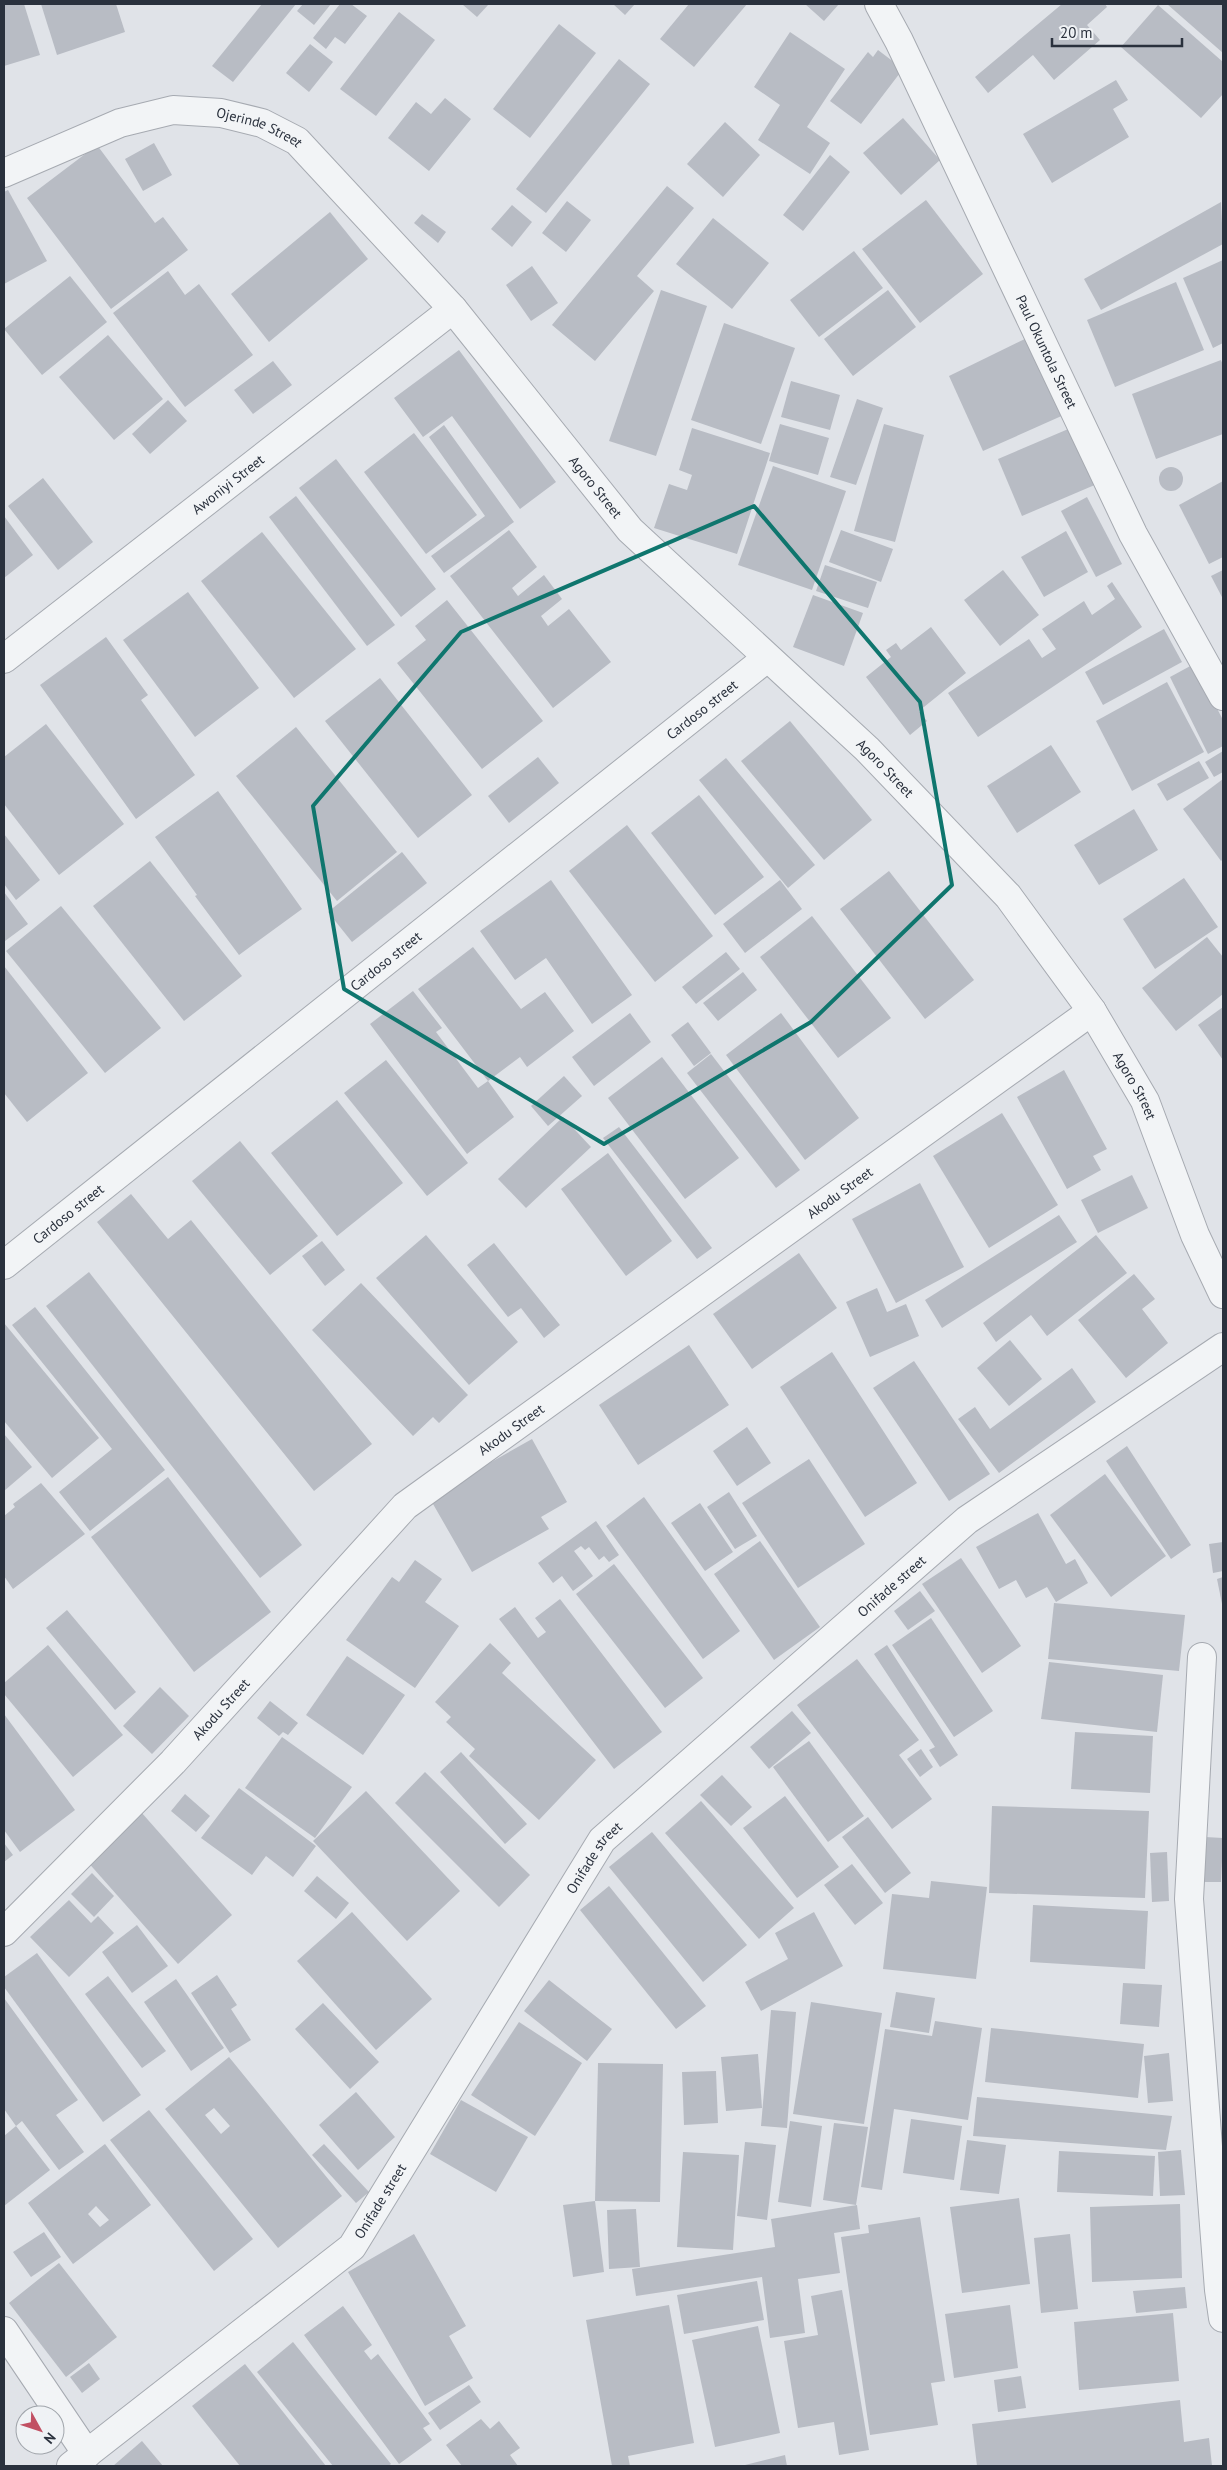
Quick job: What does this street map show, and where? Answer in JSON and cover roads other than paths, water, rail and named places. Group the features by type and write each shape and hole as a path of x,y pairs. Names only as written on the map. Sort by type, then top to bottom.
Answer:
{"street":[{"name":"Paul Okuntola Street","path":"879,4 899,41 1133,534 1223,696"},
{"name":"Ojerinde Street","path":"4,173 120,122 173,110 221,113 262,123 297,141 453,309"},
{"name":"Agoro Street","path":"453,309 630,530 867,749 1008,896 1092,1011 1145,1101 1195,1235 1223,1294"},
{"name":"Awoniyi Street","path":"4,659 453,309"},
{"name":"Cardoso street","path":"4,1265 767,658"},
{"name":"Akodu Street","path":"4,1932 173,1762 405,1506 1092,1011"},
{"name":"Onifade street","path":"79,2460 352,2247 602,1840 967,1520 1223,1346"},
{"path":"1202,1657 1189,1899 1223,2318"},
{"path":"4,2331 79,2460"}]}
